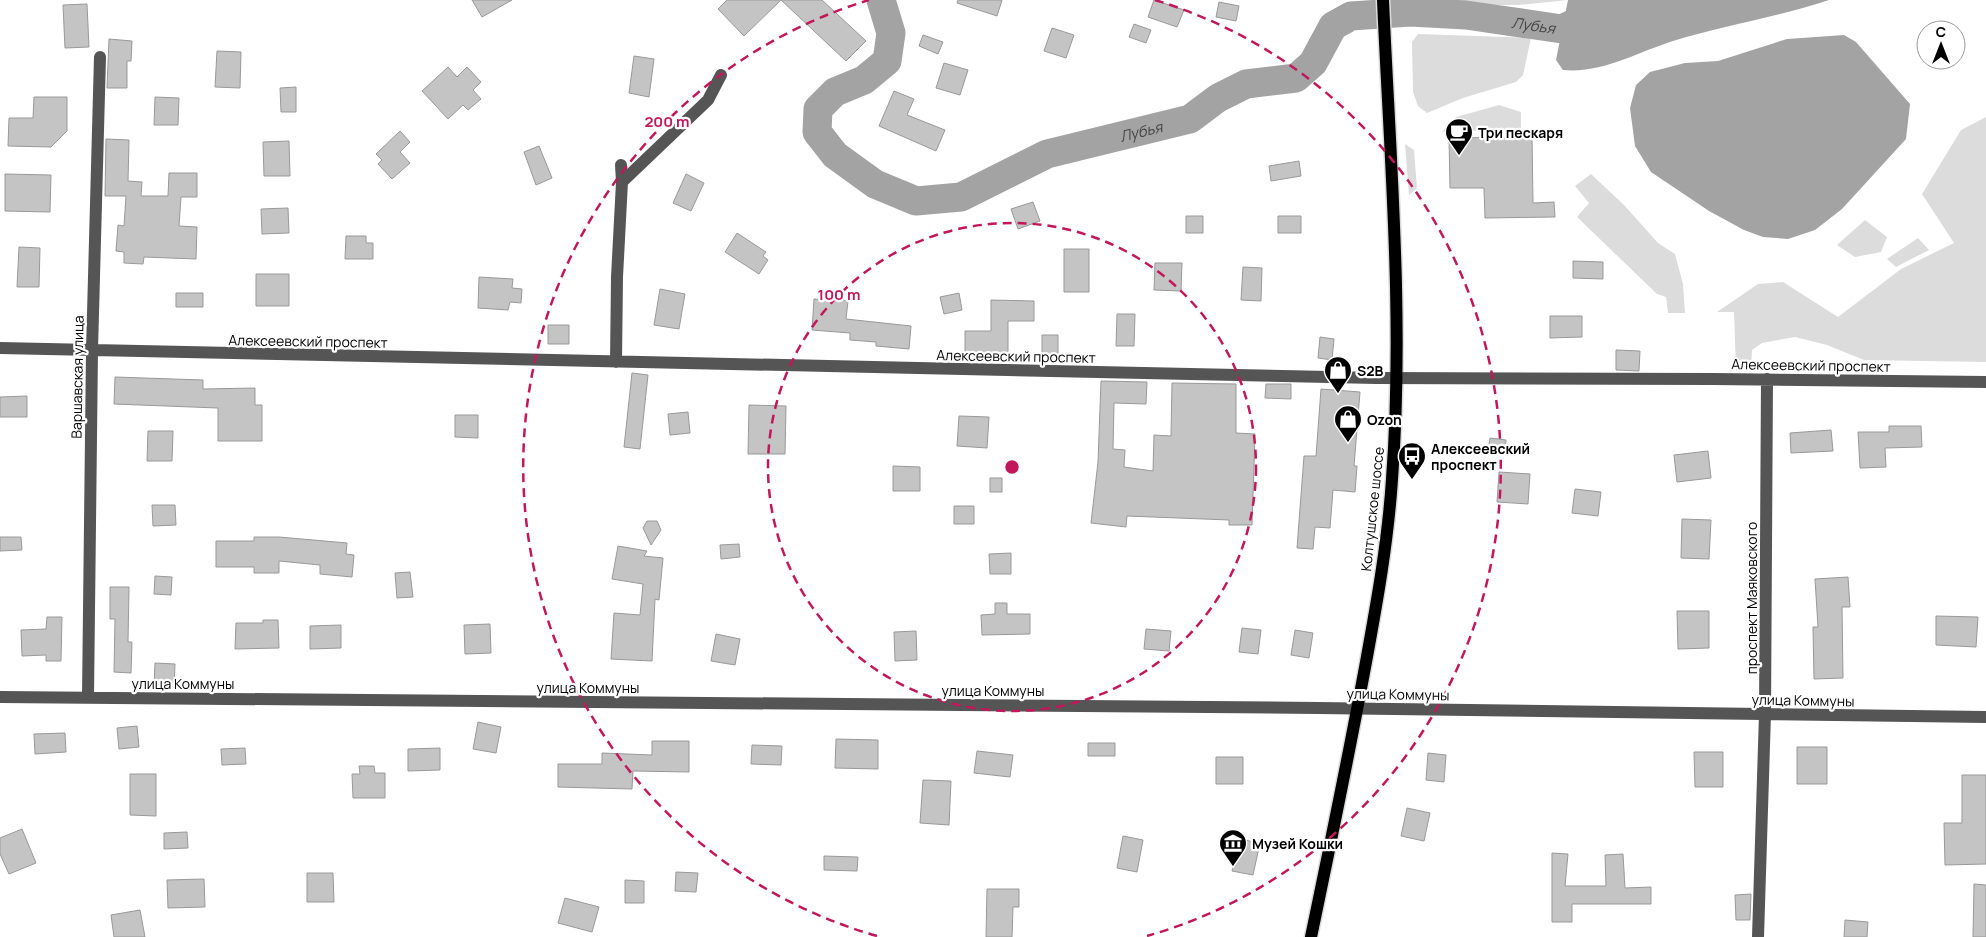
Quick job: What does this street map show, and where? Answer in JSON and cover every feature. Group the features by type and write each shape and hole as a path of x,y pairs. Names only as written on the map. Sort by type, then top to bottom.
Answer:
{"main road":[{"name":"Колтушское шоссе","path":"1311,937 1358,708 1376,607 1392,480 1397,378 1394,230 1383,0"}],"street":[{"name":"Варшавская улица","path":"88,697 92,350 100,56"},
{"path":"622,182 708,100 722,75"},
{"path":"616,362 621,165"},
{"name":"Алексеевский проспект","path":"0,348 1397,378 1767,379 1986,382"},
{"name":"проспект Маяковского","path":"1758,937 1765,714 1767,379"},
{"name":"улица Коммуны","path":"0,697 1358,708 1986,717"}],"shaded area":[{"path":"1436,0 1568,0 1519,5 1434,5"},
{"path":"1568,0 1829,0 1673,41 1591,69 1563,70 1556,60"},
{"path":"1418,34 1531,38 1523,75 1516,82 1463,98 1427,113 1418,106 1413,92 1412,42"},
{"path":"1844,35 1856,42 1910,104 1906,139 1842,209 1815,230 1788,239 1763,237 1744,230 1709,211 1651,172 1635,146 1630,108 1636,85 1650,72 1685,63 1718,61 1787,39"},
{"path":"1499,105 1521,112 1521,129 1442,132 1456,117"},
{"path":"1986,117 1986,362 1864,360 1827,345 1795,337 1762,343 1752,350 1751,370 1736,371 1734,312 1717,312 1758,284 1783,282 1838,317 1901,269 1954,243 1922,194 1961,130"},
{"path":"1405,144 1414,150 1417,188 1409,195"},
{"path":"1591,174 1624,205 1658,243 1675,254 1683,284 1685,313 1668,313 1666,297 1657,294 1577,217 1589,203 1575,186"},
{"path":"1865,220 1887,237 1881,252 1855,257 1837,245"},
{"path":"1918,238 1929,250 1896,267 1887,259"}],"building":[{"path":"472,0 512,0 482,17"},
{"path":"727,0 781,0 744,36 718,9"},
{"path":"781,0 822,0 866,41 846,61"},
{"path":"958,0 1002,0 997,16 957,3"},
{"path":"1154,0 1184,10 1177,27 1148,17"},
{"path":"1219,2 1239,6 1236,21 1216,17"},
{"path":"87,4 89,47 65,48 63,5"},
{"path":"1134,24 1151,30 1146,43 1129,37"},
{"path":"1052,28 1074,35 1066,58 1044,51"},
{"path":"923,35 943,42 938,54 919,46"},
{"path":"109,39 132,41 131,61 127,61 127,88 107,88"},
{"path":"217,51 241,52 240,88 215,87"},
{"path":"634,56 654,59 649,97 629,93"},
{"path":"944,63 968,70 960,95 936,88"},
{"path":"448,67 457,77 467,67 481,82 473,90 481,99 468,110 463,105 448,119 422,91"},
{"path":"296,87 296,112 281,112 280,88"},
{"path":"894,91 914,99 907,115 945,130 936,151 879,126"},
{"path":"34,97 67,97 67,131 51,147 8,146 9,118 33,118"},
{"path":"155,97 179,98 178,125 154,125"},
{"path":"400,131 410,142 400,152 410,163 392,179 378,164 382,160 376,154"},
{"path":"1532,137 1533,203 1554,202 1555,217 1485,218 1484,188 1450,188 1449,138"},
{"path":"106,139 129,140 128,181 142,182 141,196 168,196 169,173 197,173 197,197 181,197 179,226 197,227 196,259 144,257 143,264 124,263 124,252 116,251 118,225 124,226 126,196 105,196"},
{"path":"289,141 290,176 264,176 263,142"},
{"path":"539,146 552,178 536,185 524,152"},
{"path":"1299,161 1301,176 1271,181 1269,166"},
{"path":"5,174 51,175 50,212 5,211"},
{"path":"686,174 704,183 691,211 673,203"},
{"path":"1033,202 1040,221 1018,229 1011,209"},
{"path":"288,208 289,233 262,234 261,209"},
{"path":"1186,216 1203,216 1203,233 1186,233"},
{"path":"1278,216 1301,216 1301,233 1278,233"},
{"path":"737,233 766,252 763,256 768,260 759,274 725,252"},
{"path":"346,236 366,236 366,243 373,243 373,259 345,259"},
{"path":"19,247 40,248 39,287 17,287"},
{"path":"1064,249 1089,249 1089,292 1064,292"},
{"path":"1573,261 1603,262 1603,279 1573,278"},
{"path":"1155,263 1182,263 1181,291 1154,290"},
{"path":"1243,267 1262,268 1261,301 1241,300"},
{"path":"256,274 289,274 289,306 256,306"},
{"path":"479,277 513,279 512,288 522,289 521,303 510,302 508,310 478,308"},
{"path":"660,289 685,294 679,329 654,325"},
{"path":"176,293 203,293 203,307 176,307"},
{"path":"959,293 962,310 944,314 940,297"},
{"path":"814,299 848,301 846,319 911,326 909,349 876,346 876,342 850,340 850,333 812,330"},
{"path":"991,300 1034,301 1034,321 1008,321 1008,353 989,353 989,356 965,356 965,331 991,331"},
{"path":"1117,314 1135,314 1134,346 1116,346"},
{"path":"1550,316 1582,316 1582,337 1550,338"},
{"path":"548,325 569,325 569,344 548,344"},
{"path":"1042,335 1058,335 1058,357 1042,357"},
{"path":"1320,337 1334,339 1332,360 1318,358"},
{"path":"1616,350 1640,351 1639,371 1616,370"},
{"path":"632,373 648,375 640,449 624,447"},
{"path":"115,377 203,380 203,389 255,388 255,405 262,405 262,441 218,441 218,408 114,404"},
{"path":"1101,381 1147,382 1146,404 1114,403 1113,449 1125,450 1124,467 1153,471 1154,435 1171,436 1172,383 1236,384 1236,433 1255,434 1252,525 1229,525 1229,520 1127,516 1126,527 1091,523 1098,462"},
{"path":"1266,384 1291,384 1291,399 1265,398"},
{"path":"1321,389 1360,392 1354,466 1357,466 1355,492 1333,490 1330,528 1315,527 1313,549 1297,548 1304,456 1316,456"},
{"path":"27,396 27,417 0,417 0,397"},
{"path":"749,405 786,406 785,454 748,454"},
{"path":"688,412 690,433 670,435 668,414"},
{"path":"455,415 478,415 478,438 455,437"},
{"path":"959,416 989,417 987,448 957,446"},
{"path":"1889,426 1921,426 1922,447 1885,448 1886,467 1860,468 1858,432 1889,432"},
{"path":"1831,430 1833,451 1791,453 1790,433"},
{"path":"148,431 173,431 172,461 147,461"},
{"path":"1490,438 1506,440 1505,453 1488,451"},
{"path":"1708,451 1711,478 1677,482 1674,455"},
{"path":"893,466 920,467 920,491 893,491"},
{"path":"1499,472 1530,474 1528,504 1497,502"},
{"path":"990,478 1002,478 1002,492 990,492"},
{"path":"1575,489 1601,492 1598,516 1572,513"},
{"path":"152,505 175,505 176,525 153,526"},
{"path":"954,506 974,506 974,524 954,524"},
{"path":"1682,519 1711,520 1709,559 1681,558"},
{"path":"647,521 657,521 661,530 651,545 643,528"},
{"path":"0,537 21,537 22,550 0,551"},
{"path":"254,537 279,537 347,543 346,554 354,555 352,577 320,574 320,565 279,561 279,573 254,573 254,567 216,567 216,541 254,541"},
{"path":"739,544 740,557 721,559 720,545"},
{"path":"618,546 647,551 644,556 663,558 659,600 655,599 652,661 611,659 614,613 640,615 643,584 612,579"},
{"path":"1011,553 1011,574 990,574 989,554"},
{"path":"410,572 413,597 397,598 395,573"},
{"path":"155,576 172,577 171,595 154,594"},
{"path":"1848,577 1850,607 1842,607 1843,678 1814,679 1813,627 1818,627 1815,579"},
{"path":"110,587 129,587 128,642 132,642 131,673 114,672 115,619 110,619"},
{"path":"995,603 1007,603 1007,614 1030,614 1030,634 982,635 981,615 995,614"},
{"path":"1677,611 1709,611 1709,648 1678,649"},
{"path":"1936,616 1978,617 1976,647 1936,645"},
{"path":"47,617 62,617 61,661 46,661 46,655 22,656 21,630 46,629"},
{"path":"263,620 278,620 279,648 235,649 236,623 263,623"},
{"path":"490,624 491,653 465,654 464,625"},
{"path":"341,625 341,648 310,649 310,626"},
{"path":"1242,628 1261,630 1258,654 1239,652"},
{"path":"1146,629 1171,631 1169,651 1144,649"},
{"path":"1295,630 1313,633 1309,658 1291,655"},
{"path":"916,631 917,660 895,661 894,632"},
{"path":"716,634 740,639 735,665 711,661"},
{"path":"155,663 175,664 174,687 154,686"},
{"path":"478,722 501,727 496,753 473,749"},
{"path":"137,726 139,747 119,749 117,728"},
{"path":"65,733 66,752 35,754 34,734"},
{"path":"836,739 878,740 878,769 835,768"},
{"path":"652,741 689,741 689,772 633,771 632,789 558,787 558,764 602,764 602,753 652,755"},
{"path":"1088,743 1115,743 1115,756 1088,756"},
{"path":"752,745 782,746 781,765 751,764"},
{"path":"1797,747 1827,747 1827,784 1797,784"},
{"path":"245,748 246,764 222,765 221,749"},
{"path":"440,748 440,770 408,771 408,749"},
{"path":"977,751 1013,755 1010,777 974,773"},
{"path":"1694,752 1723,752 1723,787 1695,787"},
{"path":"1428,753 1446,755 1444,782 1426,780"},
{"path":"1216,757 1243,757 1243,784 1216,784"},
{"path":"359,766 374,766 375,773 385,773 385,798 353,798 352,774 360,774"},
{"path":"130,774 156,774 156,816 130,815"},
{"path":"1962,775 1986,775 1986,864 1945,865 1944,823 1962,823"},
{"path":"923,780 951,781 949,825 920,823"},
{"path":"1407,808 1430,813 1424,841 1401,836"},
{"path":"22,829 36,863 9,874 0,854 0,838"},
{"path":"187,832 188,848 164,849 164,833"},
{"path":"1123,836 1143,840 1137,872 1117,868"},
{"path":"1239,839 1260,843 1253,875 1232,871"},
{"path":"1552,853 1568,854 1565,886 1606,886 1605,855 1623,854 1625,888 1651,887 1651,904 1572,904 1572,922 1552,922"},
{"path":"824,856 858,857 857,871 824,870"},
{"path":"676,872 698,873 696,892 675,891"},
{"path":"307,873 333,873 334,902 307,902"},
{"path":"204,879 205,907 168,908 167,880"},
{"path":"625,880 644,881 644,903 625,903"},
{"path":"1974,884 1986,885 1986,937 1973,937"},
{"path":"987,889 1019,889 1019,907 1013,907 1012,937 986,937"},
{"path":"1751,894 1750,920 1736,920 1735,895"},
{"path":"565,898 599,907 592,932 558,923"},
{"path":"140,910 145,937 114,937 111,915"},
{"path":"1845,920 1868,922 1867,937 1844,937"}],"waterway":[{"name":"Лубья","path":"881,0 891,33 887,61 864,80 835,92 818,109 817,132 835,155 875,184 916,201 961,197 1047,154 1190,119 1218,98 1246,84 1296,78 1313,63 1333,26 1351,16 1410,12 1466,15 1562,29 1622,0"}],"place":[{"name":"Три пескаря","path":"1459,156"},
{"name":"S2B","path":"1338,394"},
{"name":"Ozon","path":"1348,443"},
{"name":"Алексеевский проспект","path":"1412,480"},
{"name":"Музей Кошки","path":"1233,867"}]}
